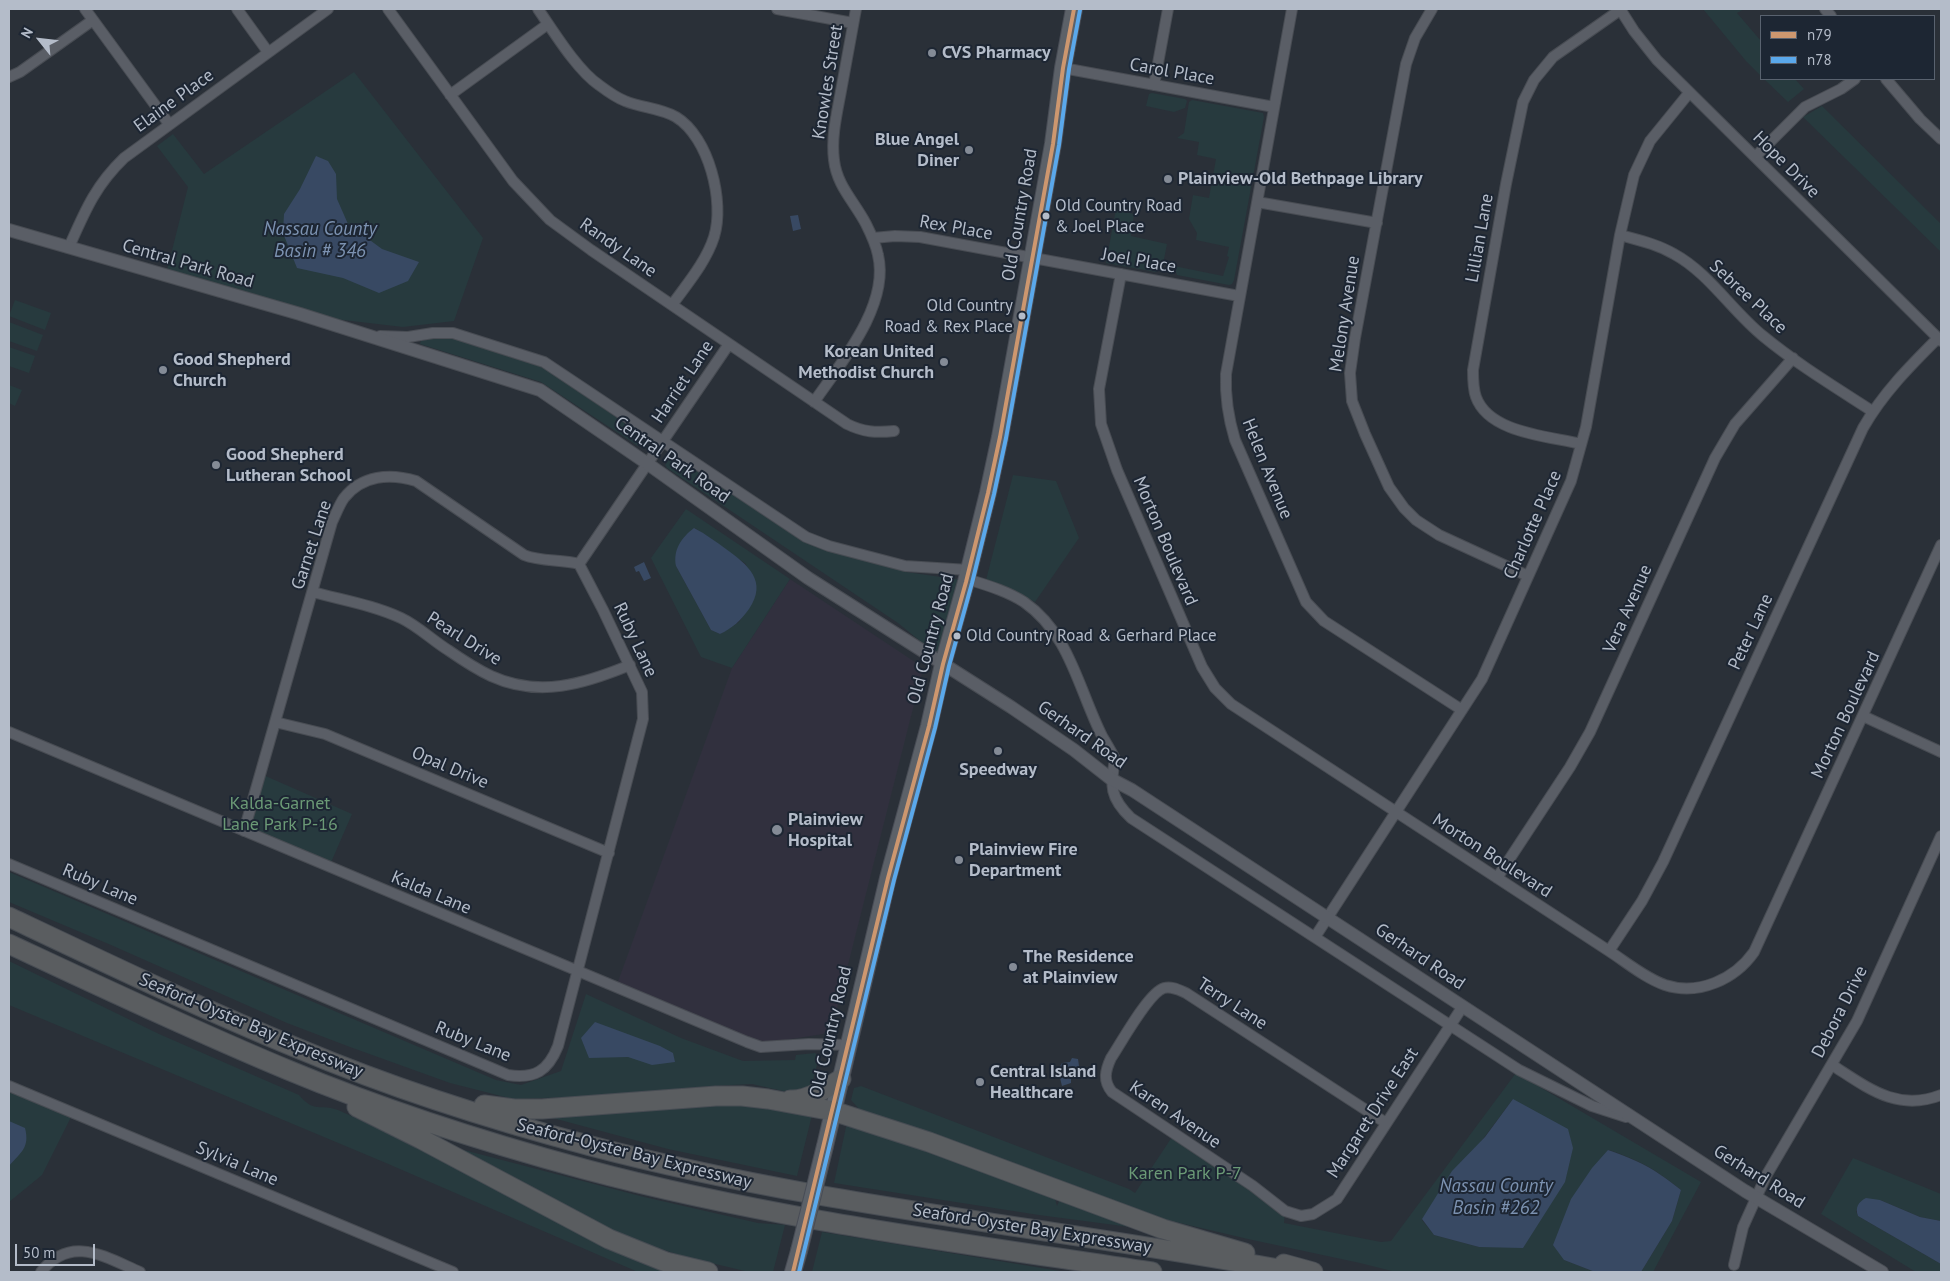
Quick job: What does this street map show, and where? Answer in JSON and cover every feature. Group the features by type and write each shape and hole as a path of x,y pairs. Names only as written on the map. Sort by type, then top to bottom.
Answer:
{"highway":[{"name":"Seaford-Oyster Bay Expressway","path":"9,918 226,1018 299,1049 453,1105 591,1146 742,1181 814,1195 1294,1272"},
{"name":"Seaford-Oyster Bay Expressway","path":"9,944 216,1040 290,1072 436,1125 585,1169 737,1205 809,1219 1152,1272"},
{"path":"216,1040 421,1139 609,1239 666,1262 708,1272"},
{"path":"371,1076 486,1105 514,1109 542,1109 716,1096 742,1096 833,1111 929,1142 1163,1229 1313,1272"},
{"path":"773,1100 797,1101 841,1079"}],"main road":[{"name":"Old Country Road","path":"794,1272 888,878 968,574 1000,437 1053,144 1063,68 1074,9"}],"street":[{"path":"85,9 169,124"},
{"path":"238,9 268,52"},
{"name":"Elaine Place","path":"69,246 88,204 108,173 124,158 328,9"},
{"name":"Randy Lane","path":"388,9 513,182 550,220 814,402 860,431 877,433 894,430"},
{"path":"538,9 581,68 598,85 625,101 676,117 687,125 699,139 705,152 717,206 714,236 700,266 672,305"},
{"path":"777,9 853,23"},
{"name":"Knowles Street","path":"814,402 858,339 873,310 879,286 879,257 873,238 864,220 844,191 837,176 834,159 836,117 856,9"},
{"path":"1154,85 1168,9"},
{"name":"Helen Avenue","path":"1292,9 1226,374 1225,397 1227,414 1235,440 1306,602 1324,621 1462,710"},
{"name":"Melony Avenue","path":"1432,9 1415,38 1406,64 1350,372 1352,401 1389,487 1404,508 1416,520 1439,535 1528,576"},
{"name":"Hope Drive","path":"1620,9 1634,31 1657,60 1940,340"},
{"name":"Lillian Lane","path":"1581,444 1511,428 1495,421 1483,411 1476,397 1473,384 1473,370 1506,184 1523,102 1534,80 1553,57 1620,9"},
{"path":"9,77 20,72 93,20"},
{"path":"450,95 548,24"},
{"name":"Carol Place","path":"1063,68 1274,107"},
{"path":"1755,157 1805,107 1841,89 1854,80"},
{"path":"1887,80 1941,139"},
{"name":"Charlotte Place","path":"1315,937 1482,679 1571,481 1586,427 1629,193 1641,158 1662,125 1689,92"},
{"path":"1933,130 1941,123"},
{"path":"1257,202 1377,223"},
{"name":"Central Park Road","path":"9,230 300,314 540,390 808,578 943,664"},
{"name":"Sebree Place","path":"1620,234 1659,246 1684,261 1706,278 1762,336 1872,411"},
{"name":"Rex Place","path":"873,238 895,236 920,237 1033,258"},
{"name":"Joel Place","path":"1033,258 1239,296"},
{"name":"Morton Boulevard","path":"1120,274 1099,389 1101,424 1117,470 1202,667 1215,688 1231,704 1609,951 1666,985 1682,988 1703,986 1718,982 1746,964 1764,935 1941,545"},
{"name":"Central Park Road","path":"358,333 389,337 453,333 544,362 806,537 829,546 905,566 968,574 1023,602 1041,617 1058,636 1070,660 1102,735 1115,759 1111,779"},
{"name":"Peter Lane","path":"1609,951 1642,901 1663,862 1853,446 1872,411 1892,386 1940,340"},
{"name":"Harriet Lane","path":"648,464 729,344"},
{"name":"Vera Avenue","path":"1497,878 1570,767 1590,732 1727,435 1793,358"},
{"path":"580,564 648,464"},
{"name":"Garnet Lane","path":"244,831 332,522 344,497 370,479 383,476 400,476 416,481 524,555 533,559 566,560 580,564"},
{"name":"Ruby Lane","path":"9,864 508,1075 522,1077 535,1074 545,1068 558,1046 643,718 642,692 580,564"},
{"name":"Pearl Drive","path":"313,592 379,609 402,619 490,676 508,683 557,688 597,679 630,666"},
{"name":"Gerhard Road","path":"943,664 1074,750 1111,779 1132,790 1328,917 1636,1120 1757,1198 1882,1272"},
{"path":"1863,716 1941,752"},
{"name":"Opal Drive","path":"275,722 325,734 609,853"},
{"name":"Kalda Lane","path":"9,732 577,972 761,1047 809,1044 849,1045"},
{"path":"1111,779 1119,807 1131,818 1223,878 1519,1070 1592,1106 1636,1120"},
{"name":"Debora Drive","path":"1734,1265 1742,1227 1766,1176 1857,1021 1941,836"},
{"name":"Terry Lane","path":"1112,1092 1107,1086 1105,1078 1106,1068 1111,1058 1150,999 1157,992 1165,988 1173,988 1186,993 1386,1123"},
{"name":"Margaret Drive East","path":"1295,1215 1313,1214 1336,1199 1463,1006"},
{"path":"1832,1065 1881,1095 1900,1101 1923,1101 1941,1095"},
{"name":"Sylvia Lane","path":"9,1086 453,1272"},
{"name":"Karen Avenue","path":"1112,1092 1252,1186 1285,1211 1295,1215"},
{"path":"41,1272 52,1260 64,1253 78,1250 94,1252 140,1272"}],"shaded area":[{"name":"Plainview Hospital","path":"790,579 918,664 922,673 833,1024 823,1034 760,1044 616,987 732,668"}],"green space":[{"path":"1703,9 1744,9 1737,13 1760,40 1760,75"},
{"path":"354,72 483,238 454,321 403,327 326,318 166,274 188,187 157,146 173,134 204,174"},
{"path":"1765,80 1796,80 1804,89 1788,102"},
{"path":"1149,94 1185,99 1187,101 1185,108 1174,112 1146,106"},
{"path":"1192,100 1263,113 1264,117 1234,280 1229,285 1177,275 1174,266 1223,276 1229,257 1227,256 1229,247 1196,240 1197,233 1189,219 1193,195 1209,198 1216,159 1197,155 1199,142 1177,138 1184,133 1189,102"},
{"path":"1822,106 1941,224 1941,252 1803,117"},
{"path":"1119,206 1125,207 1124,212 1134,214 1131,236 1167,244 1163,264 1156,272 1106,263 1116,209"},
{"path":"15,300 51,313 45,330 9,316"},
{"path":"9,322 43,335 37,351 9,341"},
{"path":"440,337 459,340 544,368 644,436 638,446 541,382 420,344 421,341"},
{"path":"9,347 35,356 29,373 9,366"},
{"path":"9,385 22,390 15,406 9,403"},
{"path":"672,455 675,455 801,540 906,572 962,580 941,658 898,623 667,468 665,465"},
{"path":"1013,475 1056,481 1079,538 1035,602 986,580"},
{"path":"686,509 790,579 732,668 701,657 651,558","holes":["695,528 746,564 750,606 739,622 720,634 711,630 676,566"]},
{"name":"Kalda-Garnet Lane Park P-16","path":"261,774 352,814 329,867 244,831"},
{"path":"9,872 496,1080 521,1085 561,1071 586,994 681,1038 743,1061 795,1060 796,1055 815,1053 819,1057 810,1088 796,1094 752,1084 709,1086 605,1096 513,1099 450,1083 287,1023 9,902"},
{"path":"9,961 159,1034 299,1095 309,1104 338,1110 379,1129 663,1272 638,1272 386,1163 9,1005"},
{"name":"Karen Park P-7","path":"1516,1073 1701,1182 1653,1272 1641,1272 1672,1221 1681,1190 1647,1166 1609,1150 1564,1260 1595,1272 1396,1272 1142,1214 860,1110 851,1100 854,1088 861,1086 1129,1189 1135,1193 1174,1134 1285,1211 1284,1223 1381,1242 1391,1241","holes":["1513,1099 1479,1247 1434,1235 1422,1220"]},
{"path":"9,1091 71,1117 42,1175 9,1202"},
{"path":"721,1100 812,1115 797,1176 668,1149 538,1114"},
{"path":"849,1125 876,1131 1051,1196 1055,1199 1057,1206 1061,1197 1133,1226 1039,1215 834,1183 846,1127"},
{"path":"456,1148 644,1197 758,1223 785,1225 773,1272 749,1272 686,1257 617,1235"},
{"path":"1853,1158 1941,1194 1941,1221 1920,1217 1880,1200 1856,1211 1858,1216 1941,1264 1941,1272 1916,1272 1821,1214"},
{"path":"822,1232 1066,1272 812,1272"}],"water":[{"name":"Nassau County Basin # 346","path":"316,156 328,161 336,174 337,199 348,224 382,249 419,262 408,281 379,293 343,278 297,268 283,233 284,214 300,189"},
{"path":"798,215 801,229 793,231 790,216"},
{"path":"694,528 742,561 753,574 756,582 757,590 749,609 743,617 720,634 711,630 676,566 675,560 679,545"},
{"path":"644,562 651,578 644,581 639,571 636,572 634,567"},
{"path":"595,1022 660,1046 673,1053 675,1062 652,1065 628,1057 589,1058 581,1038"},
{"path":"1072,1058 1078,1059 1079,1066 1071,1073 1071,1083 1062,1086 1058,1070 1062,1063 1070,1062"},
{"name":"Nassau County Basin #262","path":"1513,1099 1568,1129 1573,1148 1565,1182 1523,1248 1479,1247 1434,1235 1422,1219 1452,1171 1485,1137"},
{"path":"9,1121 25,1128 26,1140 21,1153 9,1166"},
{"path":"1608,1150 1647,1166 1681,1190 1672,1221 1641,1272 1595,1272 1564,1260 1553,1245 1571,1199 1592,1168"},
{"path":"1866,1198 1880,1200 1920,1217 1941,1221 1941,1264 1858,1216 1858,1206"}],"transit line":[{"name":"n79","path":"793,1272 888,878 988,493 1000,437 1053,144 1063,68 1074,9"},
{"name":"n78","path":"799,1272 894,880 935,728 949,666 994,494 1006,438 1059,145 1069,69 1080,10"}],"place":[{"name":"CVS Pharmacy","path":"932,53"},
{"name":"Blue Angel Diner","path":"969,150"},
{"name":"Plainview-Old Bethpage Library","path":"1168,179"},
{"name":"Old Country Road & Joel Place","path":"1046,216"},
{"name":"Old Country Road & Rex Place","path":"1022,316"},
{"name":"Korean United Methodist Church","path":"944,362"},
{"name":"Good Shepherd Church","path":"163,370"},
{"name":"Good Shepherd Lutheran School","path":"216,465"},
{"name":"Old Country Road & Gerhard Place","path":"957,636"},
{"name":"Speedway","path":"998,751"},
{"name":"Plainview Hospital","path":"777,830"},
{"name":"Plainview Fire Department","path":"959,860"},
{"name":"The Residence at Plainview","path":"1013,967"},
{"name":"Central Island Healthcare","path":"980,1082"}]}
